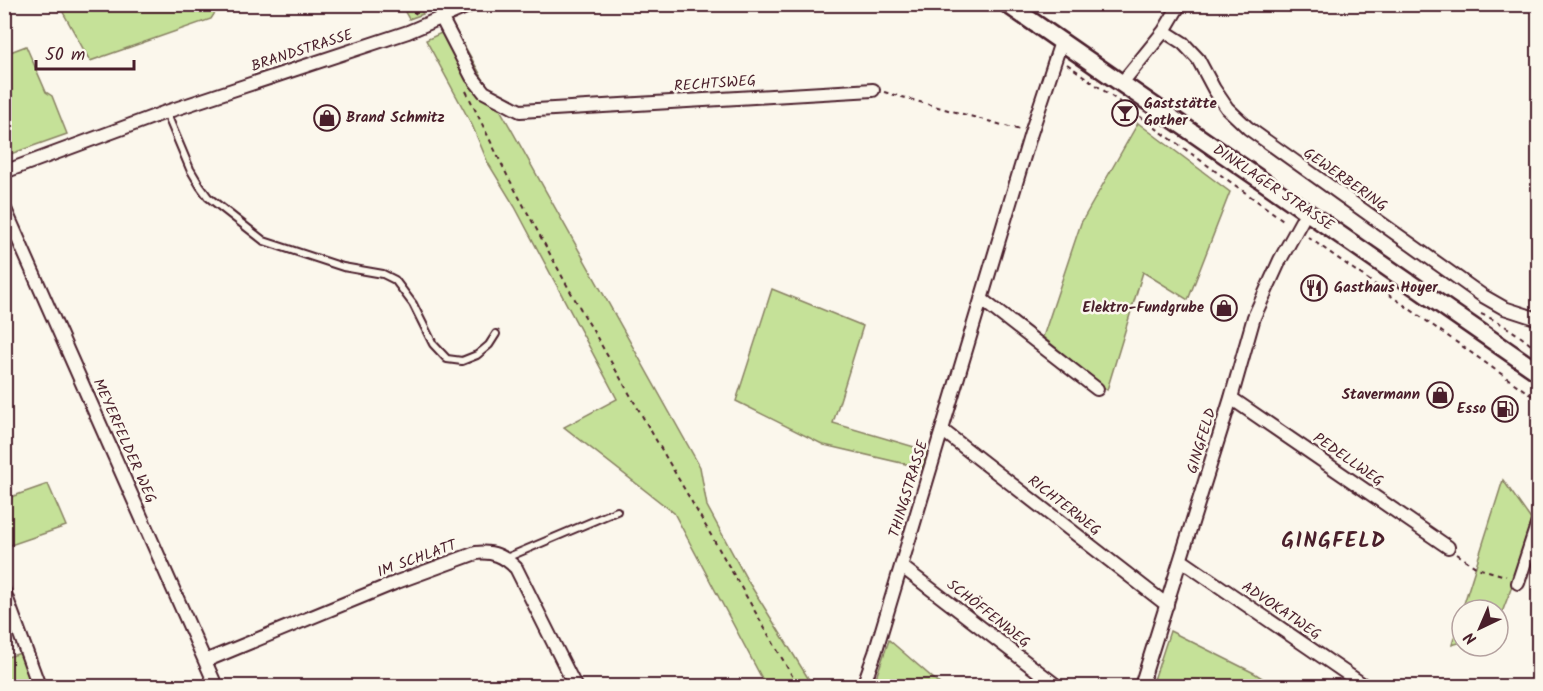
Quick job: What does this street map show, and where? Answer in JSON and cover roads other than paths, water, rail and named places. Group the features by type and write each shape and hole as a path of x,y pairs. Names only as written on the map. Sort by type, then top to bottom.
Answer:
{"main road":[{"name":"DINKLAGER STRASSE","path":"1003,8 1059,47 1121,84 1539,372"}],"street":[{"name":"BRANDSTRASSE","path":"4,172 166,112 408,32 473,4"},
{"path":"1121,84 1164,31 1180,4"},
{"name":"RECHTSWEG","path":"442,19 472,77 484,92 520,111 873,90"},
{"name":"GEWERBERING","path":"1164,31 1183,43 1198,59 1227,108 1248,129 1483,296 1503,308 1539,319"},
{"name":"THINGSTRASSE","path":"863,687 1059,47"},
{"name":"MEYERFELDER WEG","path":"4,207 216,687"},
{"name":"GINGFELD","path":"1141,687 1262,297 1307,212"},
{"path":"981,299 1097,389"},
{"name":"PEDELLWEG","path":"1231,398 1448,548"},
{"name":"RICHTERWEG","path":"942,430 1167,605"},
{"path":"1518,581 1539,522"},
{"name":"IM SCHLATT","path":"205,661 397,582 476,553 486,552 506,558"},
{"path":"506,558 522,578 575,687"},
{"name":"ADVOKATWEG","path":"1181,560 1365,687"},
{"name":"SCHÖFFENWEG","path":"901,566 1057,687"},
{"path":"4,591 39,687"}],"lane":[{"path":"166,112 190,169 208,197 264,241 343,267 383,274 395,280 413,304 433,344 447,359 462,361 477,355 489,345 496,334"},
{"path":"506,558 617,511"}],"place":[{"name":"Gaststätte Gother","path":"1125,113"},
{"name":"Brand Schmitz","path":"327,118"},
{"name":"Gasthaus Hoyer","path":"1314,288"},
{"name":"Elektro-Fundgrube","path":"1224,308"},
{"name":"Stavermann","path":"1440,395"},
{"name":"Esso","path":"1505,409"}],"district":[{"name":"GINGFELD","path":"1334,541"}]}
